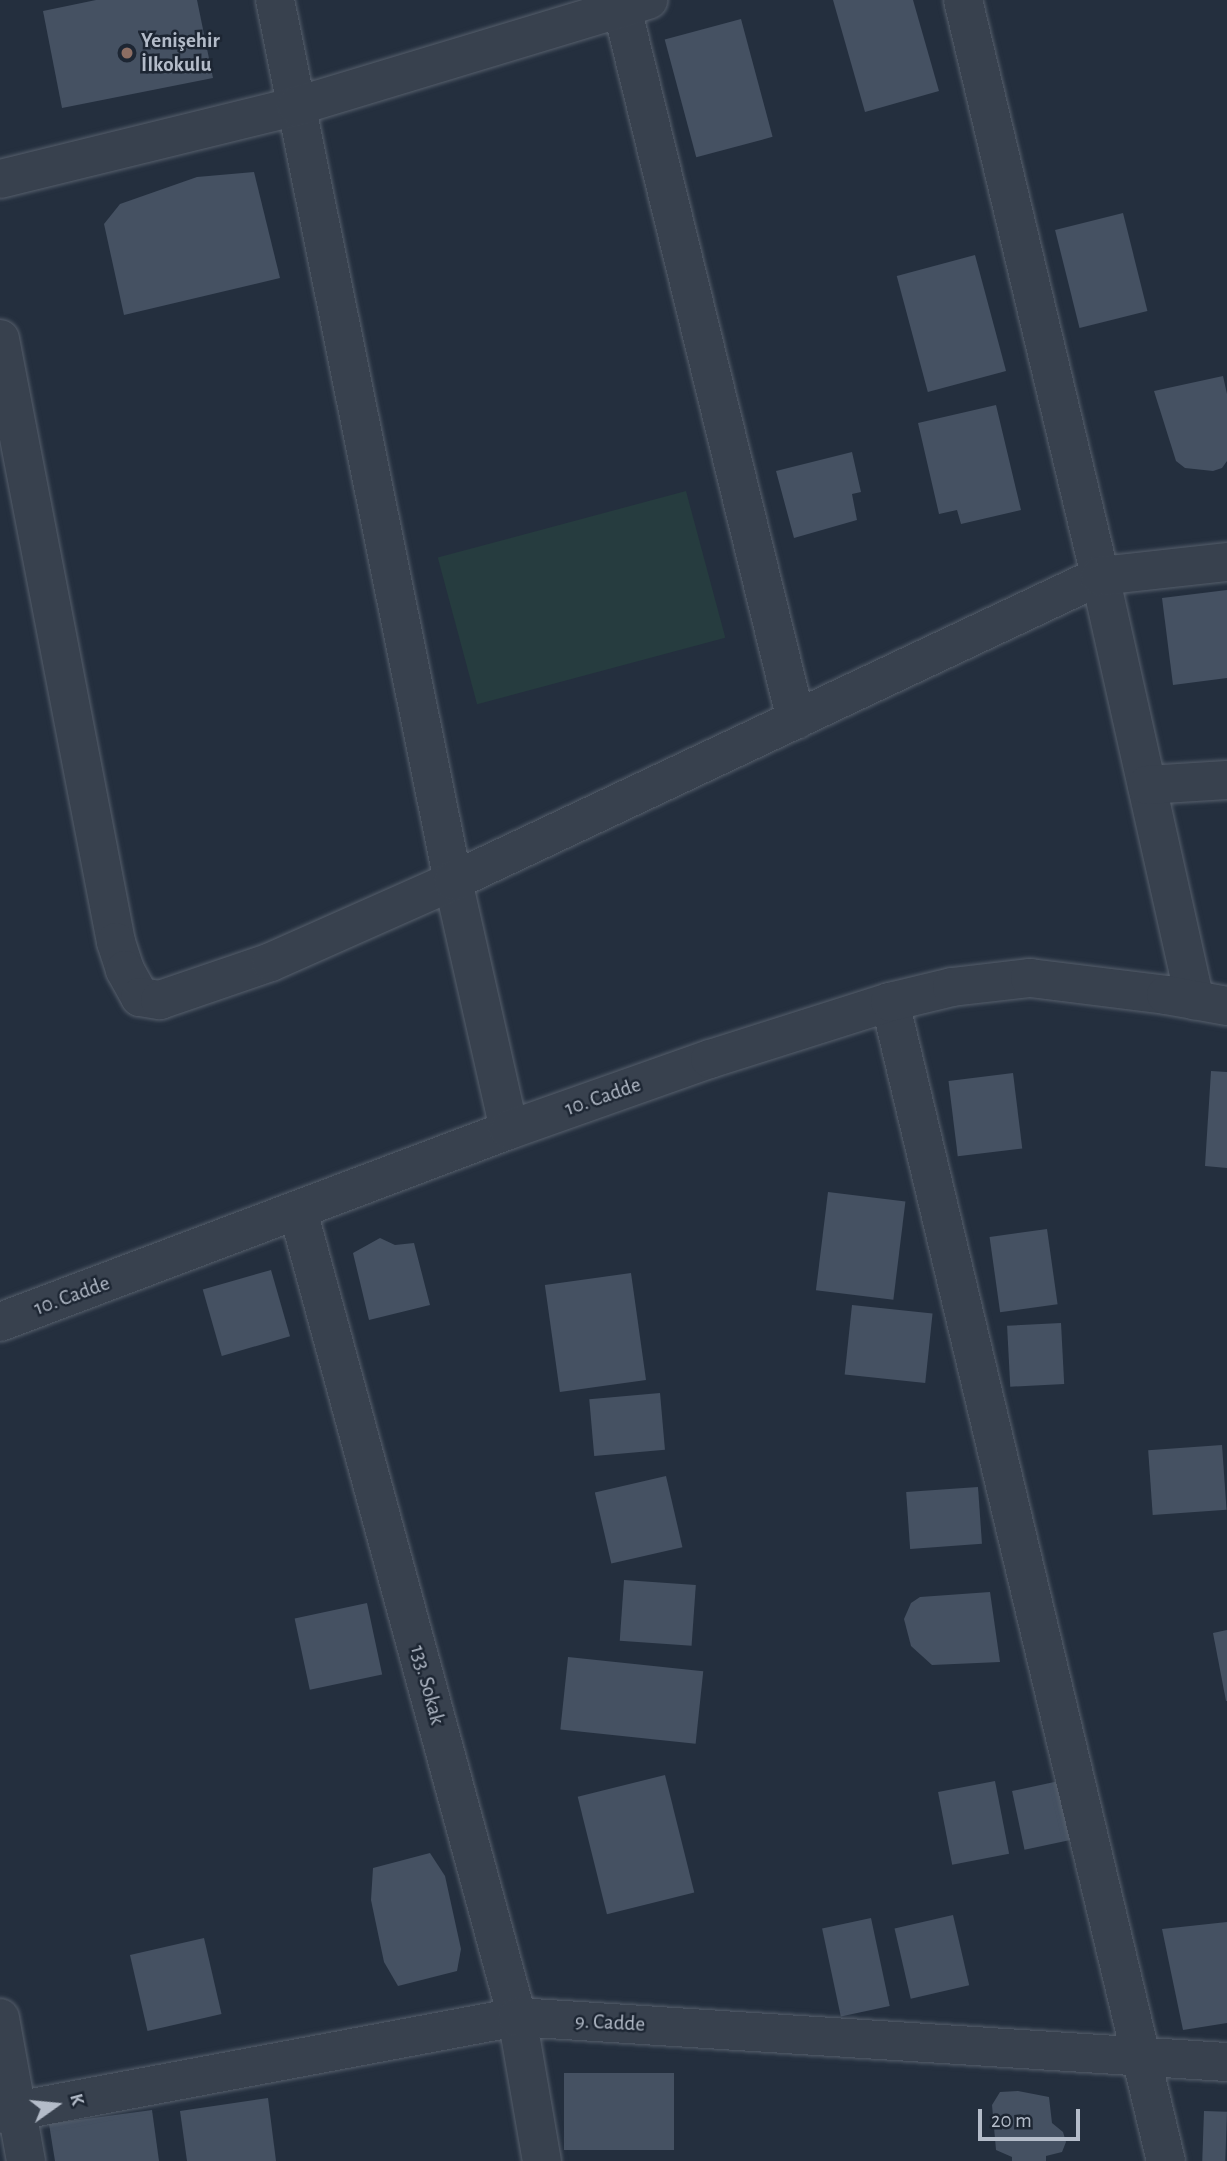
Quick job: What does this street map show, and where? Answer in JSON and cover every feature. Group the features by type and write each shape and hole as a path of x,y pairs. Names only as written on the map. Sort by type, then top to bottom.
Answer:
{"street":[{"path":"275,0 453,881 509,1130"},
{"path":"963,0 1147,785 1211,1003"},
{"path":"0,179 297,106 635,4 796,720"},
{"path":"0,339 116,942 125,970 140,997 160,1000 271,962 453,881 1100,576 1227,562"},
{"path":"1147,785 1227,780"},
{"name":"10. Cadde","path":"0,1322 509,1130 710,1059 890,1002 952,987 1030,978 1211,1003"},
{"path":"890,1002 1166,2161"},
{"name":"133. Sokak","path":"298,1211 517,2017 542,2161"},
{"name":"9. Cadde","path":"8,2113 517,2017 1227,2062"},
{"path":"0,2018 8,2113 26,2161"}],"green space":[{"path":"686,491 725,638 477,704 438,558"}],"building":[{"path":"96,0 197,0 213,78 62,108 43,11"},
{"path":"833,0 913,0 939,91 865,112"},
{"path":"741,19 773,137 696,157 665,39"},
{"path":"254,172 280,278 124,315 104,224 120,204 197,177"},
{"path":"1123,213 1147,311 1080,328 1055,230"},
{"path":"975,255 1006,371 928,392 897,276"},
{"path":"1223,376 1227,394 1227,461 1222,468 1213,471 1185,468 1176,461 1154,391"},
{"path":"996,405 1021,510 961,524 957,510 939,514 918,423"},
{"path":"852,452 861,492 852,494 857,520 794,538 776,471"},
{"path":"1227,590 1227,678 1173,685 1162,598"},
{"path":"1211,1071 1227,1072 1227,1168 1205,1166"},
{"path":"1013,1073 1022,1148 958,1156 948,1081"},
{"path":"828,1192 905,1202 893,1300 816,1290"},
{"path":"1047,1229 1058,1304 1000,1312 990,1237"},
{"path":"380,1238 395,1245 414,1243 430,1305 369,1320 353,1253"},
{"path":"271,1270 290,1336 222,1356 203,1290"},
{"path":"631,1273 646,1380 560,1392 545,1285"},
{"path":"852,1305 933,1313 925,1383 845,1375"},
{"path":"1061,1323 1064,1384 1010,1387 1007,1326"},
{"path":"660,1393 665,1450 594,1456 589,1399"},
{"path":"1222,1445 1227,1510 1153,1515 1148,1450"},
{"path":"666,1476 682,1547 611,1564 595,1492"},
{"path":"978,1487 982,1544 910,1549 906,1492"},
{"path":"624,1580 696,1585 692,1646 620,1641"},
{"path":"990,1592 1000,1662 932,1665 911,1646 904,1619 911,1603 920,1597"},
{"path":"367,1603 382,1674 310,1690 295,1618"},
{"path":"1227,1630 1227,1701 1226,1701 1213,1633"},
{"path":"568,1657 703,1671 696,1744 560,1730"},
{"path":"665,1775 694,1892 607,1914 578,1797"},
{"path":"995,1781 1009,1854 952,1865 938,1792"},
{"path":"1059,1781 1071,1840 1025,1850 1012,1791"},
{"path":"430,1853 445,1876 461,1949 457,1971 398,1986 384,1962 371,1900 373,1868"},
{"path":"953,1915 969,1985 911,1999 895,1928"},
{"path":"871,1918 890,2006 841,2016 822,1928"},
{"path":"1227,1922 1227,2023 1183,2030 1162,1929"},
{"path":"204,1938 222,2014 147,2031 130,1955"},
{"path":"564,2073 674,2073 674,2150 564,2150"},
{"path":"1018,2091 1049,2097 1052,2123 1063,2132 1066,2142 1062,2152 1046,2156 1046,2161 1012,2161 1012,2157 996,2150 992,2105 1000,2092"},
{"path":"268,2098 276,2161 187,2161 180,2111"},
{"path":"152,2110 159,2161 55,2161 49,2124"},
{"path":"1204,2111 1227,2112 1225,2161 1202,2161"}],"place":[{"name":"Yenişehir İlkokulu","path":"127,53"}]}
